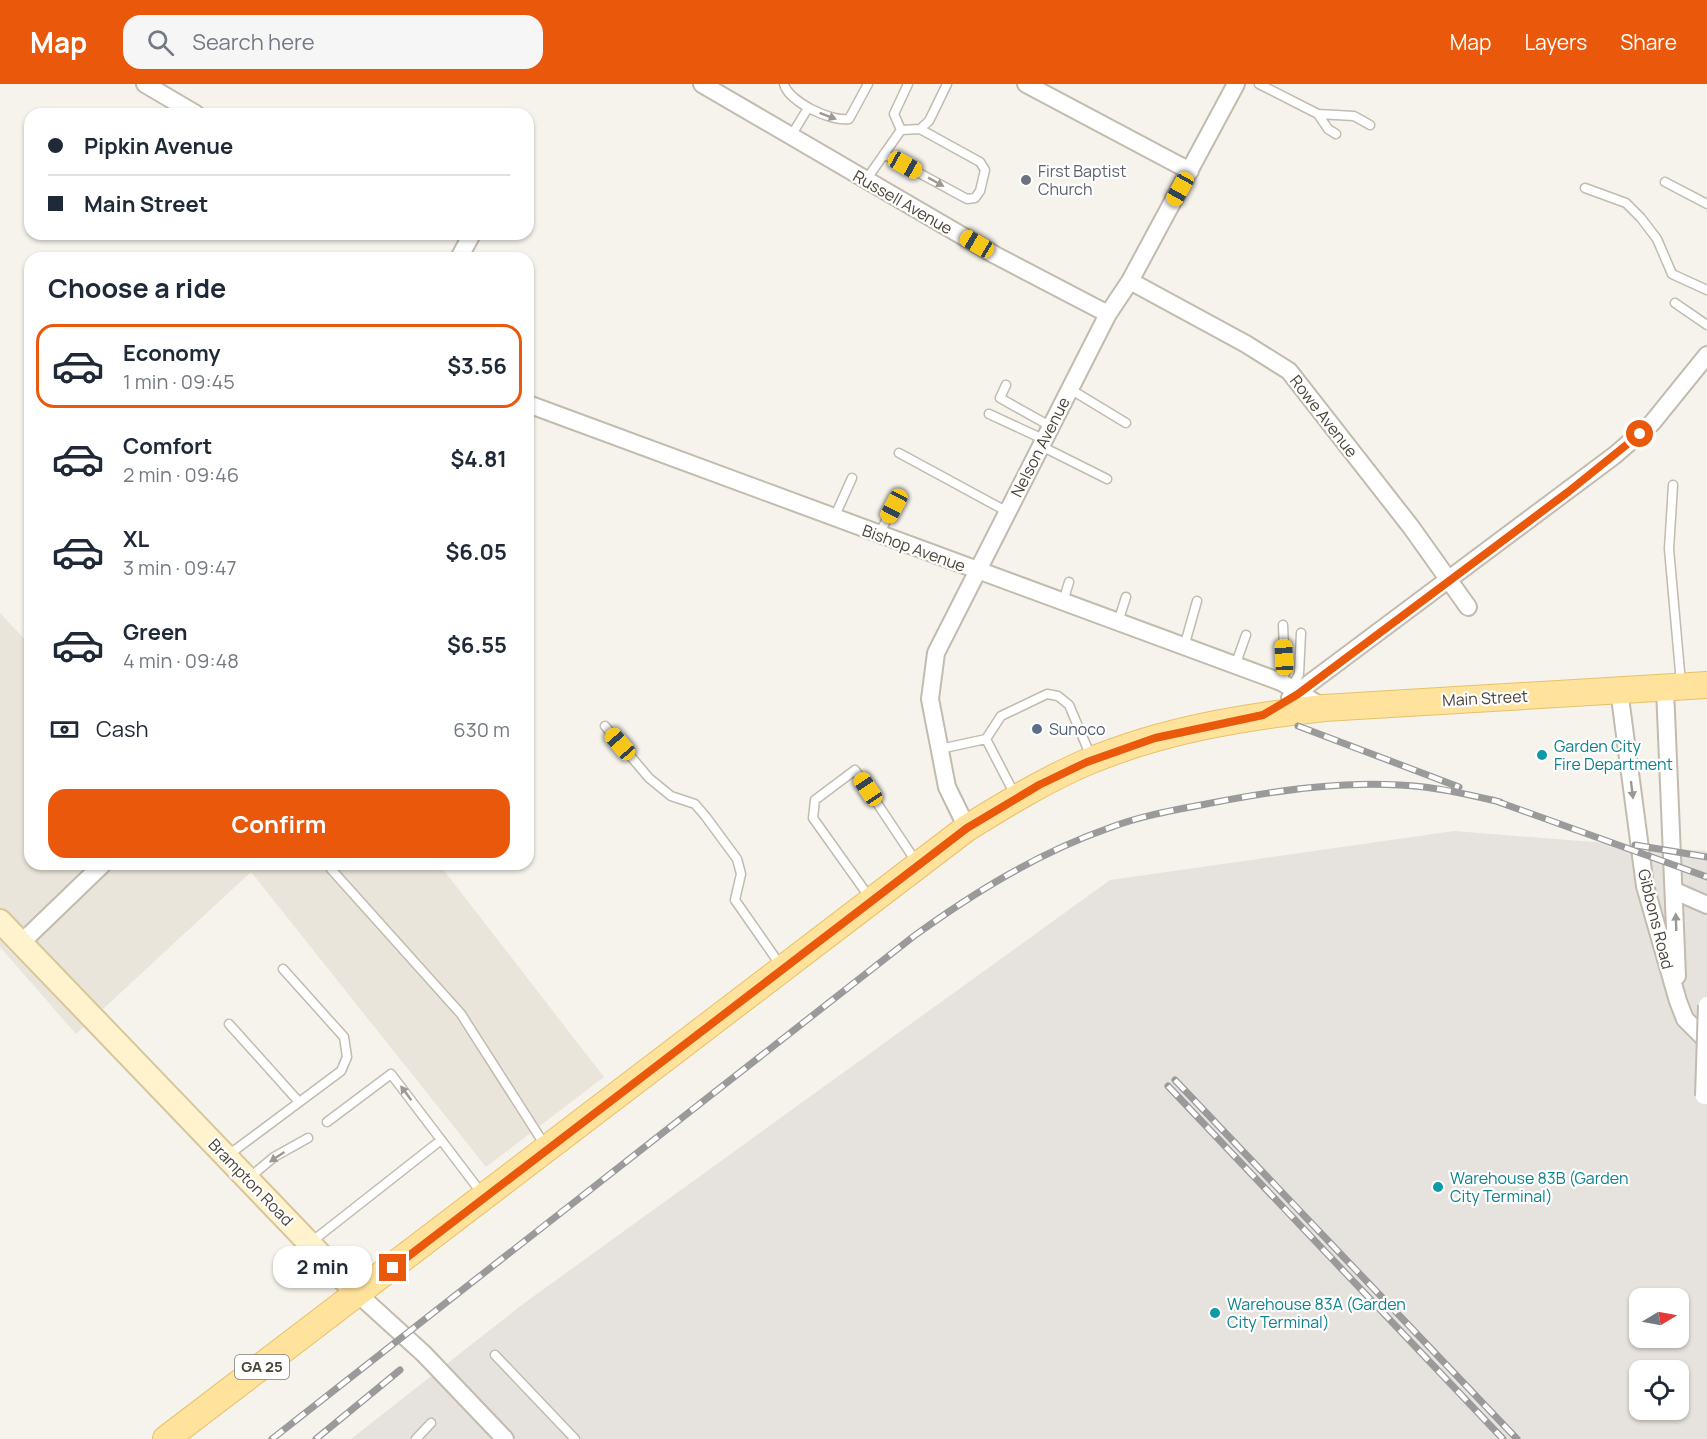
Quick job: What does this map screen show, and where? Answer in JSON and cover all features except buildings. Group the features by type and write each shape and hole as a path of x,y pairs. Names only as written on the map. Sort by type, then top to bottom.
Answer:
{"main road":[{"name":"Main Street","path":"166,1439 548,1150 967,828 1017,798 1092,760 1155,738 1263,715 1324,708 1707,685"},
{"name":"Brampton Road","path":"0,921 358,1294"}],"street":[{"path":"145,84 186,108"},
{"name":"Russell Avenue","path":"702,84 995,255 1108,314"},
{"path":"1026,84 1190,171"},
{"name":"Nelson Avenue","path":"967,828 947,787 930,699 936,653 976,570 1108,314 1130,281 1236,84"},
{"name":"Rowe Avenue","path":"1130,281 1246,344 1289,371 1450,578 1468,607"},
{"name":"Main Street","path":"1263,715 1290,688 1450,578 1615,456 1652,423 1707,355"},
{"name":"Bishop Avenue","path":"534,407 1235,666 1290,688 1324,708"},
{"name":"Gibbons Road","path":"1673,687 1678,1001"},
{"name":"Gibbons Road","path":"1619,690 1645,886 1678,1001"},
{"path":"21,943 97,870"},
{"name":"Gibbons Road","path":"1675,891 1707,905"},
{"path":"1678,1001 1685,1018 1707,1041"},
{"path":"1706,1098 1707,1005"},
{"name":"Brampton Road","path":"358,1294 424,1354 506,1439"}],"lane":[{"path":"784,84 786,93 808,108 841,121 849,119 868,84"},
{"path":"901,130 894,114 908,84"},
{"path":"920,129 929,121 948,84"},
{"path":"1259,84 1318,114 1354,116 1370,125"},
{"path":"790,136 808,108"},
{"path":"1318,114 1328,129 1336,134"},
{"path":"884,154 967,199 975,198 980,191 985,170 980,162 920,129 901,130"},
{"path":"866,180 901,130"},
{"path":"1665,182 1707,204"},
{"path":"1585,188 1626,203 1657,239 1672,273 1707,290"},
{"path":"1675,303 1707,325"},
{"path":"1006,385 1000,398 1045,437 1107,479"},
{"path":"1070,388 1126,423"},
{"path":"989,414 1045,437"},
{"path":"899,453 1006,511"},
{"path":"834,518 852,478"},
{"path":"1673,485 1669,549 1673,687"},
{"path":"879,535 894,506"},
{"path":"1063,603 1068,582"},
{"path":"1118,622 1126,597"},
{"path":"1184,647 1197,601"},
{"path":"1282,625 1285,673 1290,688"},
{"path":"1290,688 1299,674 1301,633"},
{"path":"1235,666 1246,635"},
{"path":"940,749 986,739 1001,716 1047,694 1058,696 1069,705 1092,760"},
{"path":"605,726 649,778 671,796 695,804 737,859 741,874 735,900 783,969"},
{"path":"986,739 1017,798"},
{"path":"872,901 813,818 815,800 855,770 919,865"},
{"path":"332,870 460,1014 548,1150"},
{"path":"227,1157 341,1071 347,1057 344,1037 283,969"},
{"path":"229,1024 299,1102"},
{"path":"327,1122 391,1074 485,1198"},
{"path":"248,1179 274,1157 308,1138"},
{"path":"309,1243 441,1140"},
{"path":"495,1355 575,1439"},
{"path":"416,1439 431,1423"}],"shaded area":[{"path":"0,613 24,639 24,870 444,870 604,1077 486,1167 251,872 76,1034 0,947"},
{"path":"1454,831 1707,851 1707,1439 351,1439 523,1304 1110,880"}],"railway":[{"path":"1298,726 1459,787"},
{"path":"272,1439 914,936 984,889 1057,849 1121,824 1157,814 1233,799 1315,787 1370,784 1424,787 1500,802"},
{"path":"1493,800 1707,877"},
{"path":"1635,845 1707,857"},
{"path":"1175,1080 1517,1439"},
{"path":"1168,1086 1503,1439"},
{"path":"316,1439 400,1370"}],"place":[{"name":"First Baptist Church","path":"1026,180"},
{"name":"Sunoco","path":"1037,729"},
{"name":"Garden City Fire Department","path":"1542,755"},
{"name":"Warehouse 83B (Garden City Terminal)","path":"1438,1187"},
{"name":"Warehouse 83A (Garden City Terminal)","path":"1215,1313"}],"route":[{"path":"393,1268 967,828 1039,785 1120,749 1204,726 1263,715 1298,694 1450,578 1568,492 1640,434"}]}
